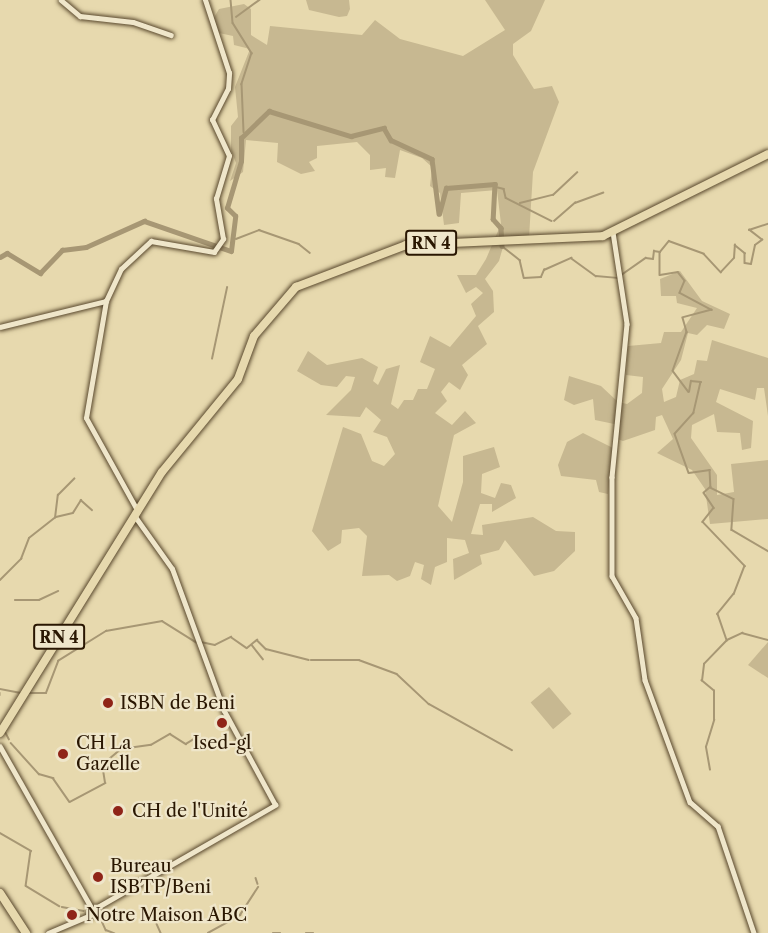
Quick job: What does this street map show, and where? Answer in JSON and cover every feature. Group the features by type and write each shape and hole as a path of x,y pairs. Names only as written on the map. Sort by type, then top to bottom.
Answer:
{"highway":[{"name":"RN 4","path":"0,733 178,448 238,379 254,336 296,287 392,248 593,238 613,232 768,154"},
{"path":"0,893 26,933"}],"street":[{"path":"61,0 80,16 133,22 171,35"},
{"path":"48,933 275,805 224,711 196,642 172,569 136,514 86,418 106,301 122,269 143,245 161,239 220,247 224,225 217,194 229,156 212,120 228,89 229,73 205,0"},
{"path":"613,232 626,344 612,467 612,576 636,618 648,688 690,802 718,826 754,933"},
{"path":"0,327 106,301"},
{"path":"0,746 92,909"}],"shaded area":[{"path":"306,0 349,0 350,9 347,16 339,17 309,10"},
{"path":"485,0 545,0 531,31 513,44 513,55 534,89 552,86 559,102 533,172 529,238 505,240 499,261 485,279 493,291 494,312 478,326 487,344 462,365 468,375 460,390 449,382 441,392 447,401 435,413 452,425 465,411 476,423 454,435 438,506 452,522 463,482 463,456 494,447 500,467 482,474 481,493 495,498 501,483 511,485 516,498 492,512 492,504 480,504 471,534 483,535 482,525 533,517 556,531 575,532 575,551 554,571 534,576 505,540 499,550 480,555 482,564 454,580 453,559 469,553 465,540 447,538 447,562 435,567 431,585 421,579 424,565 415,562 410,576 397,581 389,575 362,576 367,536 359,528 342,530 341,543 328,551 312,531 343,427 361,434 372,461 384,466 395,454 387,437 373,432 381,420 366,407 360,417 326,415 351,390 355,377 346,376 337,387 321,385 297,371 308,351 327,365 362,358 378,367 373,381 378,385 386,369 400,365 391,404 398,409 404,400 413,400 418,389 427,389 435,369 420,362 430,336 450,347 476,316 471,304 483,293 476,287 466,293 457,275 476,275 486,259 501,224 497,190 461,193 459,223 444,225 440,193 430,186 432,167 422,158 400,150 395,178 385,177 386,168 370,170 370,155 357,142 317,146 317,158 309,162 315,171 301,174 277,162 278,143 246,140 243,172 230,181 236,163 231,150 231,126 238,117 235,87 250,49 234,45 233,36 219,33 212,21 219,9 244,4 251,9 251,35 267,45 270,26 362,35 375,20 400,39 463,56 505,30"},
{"path":"680,271 702,301 730,314 724,329 707,325 697,335 688,333 681,360 662,389 664,402 676,397 680,380 694,374 697,360 707,361 712,340 768,358 768,416 764,388 757,388 755,400 720,389 716,402 753,421 751,448 742,450 740,433 717,432 714,414 692,425 691,438 717,475 717,495 734,492 731,464 768,460 768,519 710,524 705,489 692,470 657,453 673,439 662,415 656,417 655,430 623,441 617,439 619,425 595,420 593,399 574,405 564,400 569,376 601,386 618,402 627,404 642,393 643,377 626,375 628,346 661,343 664,332 681,332 697,308 677,303 676,296 661,296 660,279"},
{"path":"583,433 613,448 608,494 599,492 596,480 561,476 558,465 567,442"},
{"path":"768,642 768,678 748,665"},
{"path":"549,687 571,714 553,729 531,702"}],"waterway":[{"path":"231,0 233,23 252,53 242,84 244,132"},
{"path":"236,17 259,0"},
{"path":"0,257 7,253 40,273 62,250 86,247 144,221 231,251 235,216 227,208 241,161 241,138 269,111 351,136 384,128 391,140 432,159 439,214 446,188 495,184 493,219 501,228 502,246"},
{"path":"520,203 553,195 577,173"},
{"path":"496,187 504,189 506,198 552,221"},
{"path":"554,221 575,203 603,193"},
{"path":"502,246 520,260 524,278 541,277 544,270 571,258 596,276 617,278 646,258 653,259 654,251 660,252 669,241 704,254 721,272 734,258 735,245 745,253 745,263 751,264 755,245 762,240 749,230 768,224"},
{"path":"236,239 259,230 299,244 310,253"},
{"path":"660,252 660,275 678,272 685,281 680,293 712,310 683,318 687,332 673,371 689,392 691,381 701,382 694,413 675,434 689,473 710,470 711,487 704,493 714,508 703,522 745,566 734,594 718,614 727,640 742,633 768,640"},
{"path":"212,359 227,288"},
{"path":"0,580 21,559 29,538 55,518 58,495 74,479"},
{"path":"711,488 734,499 732,530 768,551"},
{"path":"56,517 73,513 81,500 92,510"},
{"path":"15,600 39,600 58,591"},
{"path":"29,693 46,693 58,661 106,631 162,621 196,642"},
{"path":"201,642 215,645 231,637 247,648 257,640 266,649 309,660"},
{"path":"710,770 706,747 714,720 714,691 702,681 704,664 726,641"},
{"path":"252,645 263,659"},
{"path":"311,660 359,660 397,674 429,704 512,750"},
{"path":"0,689 21,693"},
{"path":"6,733 9,739"},
{"path":"11,743 39,774 53,778 70,802 105,783 102,765 121,749 151,745 170,734 186,744 199,736"},
{"path":"0,833 31,851 26,886 59,906"},
{"path":"256,878 258,884"},
{"path":"208,933 240,915 258,887"},
{"path":"62,907 84,911"},
{"path":"98,912 106,930 114,933"},
{"path":"157,924 161,933"},
{"path":"273,933 280,933"},
{"path":"306,933 313,933"}],"place":[{"name":"ISBN de Beni","path":"108,703"},
{"name":"Ised-gl","path":"222,723"},
{"name":"CH La Gazelle","path":"63,754"},
{"name":"CH de l'Unité","path":"118,811"},
{"name":"Bureau ISBTP/Beni","path":"98,877"},
{"name":"Notre Maison ABC","path":"72,915"}]}
